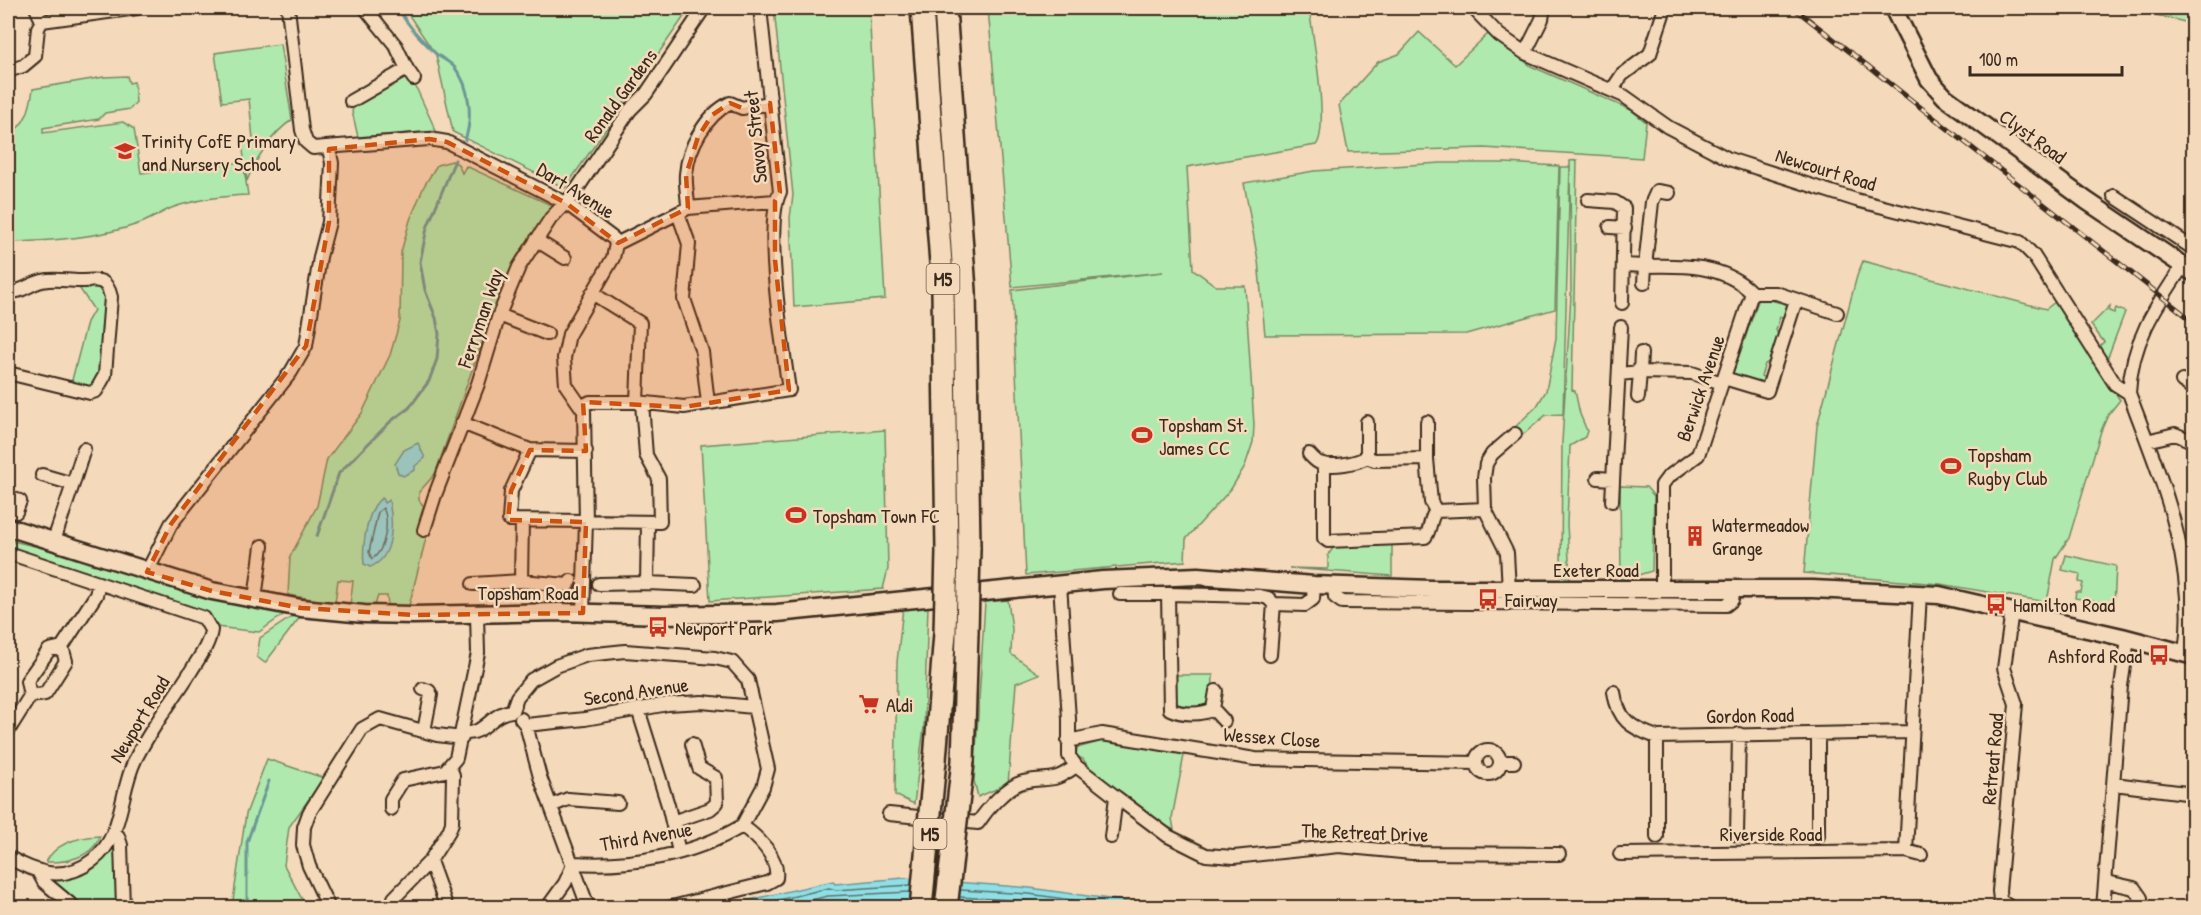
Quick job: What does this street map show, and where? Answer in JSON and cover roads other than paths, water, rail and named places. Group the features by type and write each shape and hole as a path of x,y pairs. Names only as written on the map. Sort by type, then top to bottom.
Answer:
{"highway":[{"name":"M5","path":"921,908 945,633 947,551 943,290 922,8"},
{"name":"M5","path":"945,8 965,291 969,548 963,761 946,908"}],"street":[{"path":"36,8 42,21"},
{"path":"8,71 23,66 35,56 38,27 42,21 137,8"},
{"path":"147,572 171,524 291,372 306,346 315,287 329,222 332,163 329,149 314,148 303,136 291,8"},
{"path":"351,101 411,74 396,46 365,8"},
{"name":"Ronald Gardens","path":"566,203 630,110 646,94 704,8"},
{"name":"Savoy Street","path":"616,244 683,211 776,201 780,192 760,8"},
{"name":"Newcourt Road","path":"1473,8 1499,35 1525,53 1612,90 1631,100 1682,135 1729,159 1856,200 2020,242 2034,255 2115,384 2128,393"},
{"path":"1525,53 1542,19 1544,8"},
{"path":"1612,90 1622,75 1650,54 1665,8"},
{"path":"1864,8 1883,8"},
{"name":"Clyst Road","path":"1893,8 1929,79 1945,97 2087,201 2188,270"},
{"path":"708,403 702,352 684,299 689,244 683,211 686,175 698,137 712,115 730,103 742,108 770,103"},
{"name":"Dart Avenue","path":"329,149 429,139 447,142 566,203 608,232 616,244 613,258 569,334 564,358 566,385 582,406 586,451 583,613"},
{"path":"1644,283 1652,202 1657,191 1669,193"},
{"path":"2114,196 2193,249"},
{"path":"1588,200 1620,203 1626,213 1622,303"},
{"path":"582,406 590,402 639,402 684,407 789,390 780,329 774,230 776,201"},
{"name":"Ferryman Way","path":"424,530 483,368 499,315 519,267 551,218 566,203"},
{"path":"1610,227 1625,228"},
{"path":"536,240 565,258"},
{"path":"1624,265 1698,267 1722,272 1752,293 1776,293 1837,313"},
{"path":"2188,270 2146,323 2136,349 2128,393 2169,502 2182,562 2189,621 2189,655"},
{"path":"8,292 23,291 33,284 55,279 99,279 106,284 111,297 105,375 96,391 90,393 8,373"},
{"path":"530,450 509,501 509,520 660,522 659,478 646,455 639,402 640,323 592,293"},
{"name":"Berwick Avenue","path":"1662,590 1662,485 1668,477 1698,456 1752,293"},
{"path":"1619,374 1640,372 1692,374 1767,391 1796,300"},
{"path":"499,315 547,334"},
{"path":"1612,501 1621,327"},
{"path":"1638,397 1641,353"},
{"path":"2182,381 2193,389"},
{"path":"1367,422 1367,457"},
{"path":"1427,422 1427,459 1431,502 1436,511"},
{"path":"462,423 530,450 586,451"},
{"path":"1509,591 1507,553 1485,509 1486,464 1492,454 1515,434"},
{"path":"2147,441 2175,434 2193,442"},
{"path":"52,543 84,449"},
{"path":"1309,454 1318,463 1324,464 1359,462 1367,457"},
{"path":"1367,457 1374,460 1427,459"},
{"path":"1324,464 1324,538 1328,541 1425,537 1428,534 1430,517 1436,511 1485,509"},
{"path":"42,475 73,484"},
{"path":"1598,478 1613,479"},
{"name":"Topsham Road","path":"8,497 20,501 12,519 52,543 212,591 301,608 364,614 777,613 1060,584"},
{"path":"521,581 522,521"},
{"path":"647,583 648,523"},
{"path":"255,599 262,546"},
{"path":"8,553 99,583 96,595 62,647 49,650 27,681 30,696 8,731"},
{"name":"Exeter Road","path":"1060,584 1198,576 1334,586 1509,591 1734,589 1920,593 2012,611 2189,655"},
{"path":"472,584 521,581 568,585 571,581"},
{"name":"Newport Road","path":"39,873 72,870 85,865 102,851 114,833 125,784 135,759 202,653 212,630 204,618 99,583"},
{"path":"599,584 695,585"},
{"path":"890,814 978,823 984,814 1017,785 1025,782 1059,779 1076,766 1069,756 1060,584"},
{"path":"1120,594 1260,596 1268,598 1274,604 1307,604 1313,599 1314,585"},
{"path":"1334,586 1335,597 1342,602 1726,605 1732,600 1734,589"},
{"path":"1906,851 1920,593"},
{"path":"1168,594 1170,709 1176,712 1205,713 1214,709"},
{"path":"1270,655 1274,604"},
{"name":"Retreat Road","path":"2011,908 2000,900 1999,891 2016,704 2004,668 2012,611"},
{"path":"394,908 394,898 430,861 452,823 453,776 450,768 463,735 478,653 477,614"},
{"path":"2103,908 2107,882 2107,844 2121,686 2128,639"},
{"path":"30,696 45,694 66,661 62,647"},
{"path":"329,908 309,866 303,836 309,813 367,724 386,720 424,731 463,735 475,733 501,714 512,711 524,687 544,672 573,660 613,651 684,655 732,662 748,680 767,755 768,770 763,787 742,826 757,837 764,846 777,872 776,878 767,883 668,908"},
{"path":"423,689 429,691 431,695 424,731"},
{"path":"1216,692 1214,709 1224,721"},
{"name":"Gordon Road","path":"1614,692 1618,712 1623,719 1657,737 1911,732"},
{"name":"Second Avenue","path":"526,725 702,702 753,707"},
{"path":"638,709 679,852"},
{"name":"Third Avenue","path":"512,711 526,725 551,806 574,863 609,866 679,852 714,842 742,826"},
{"name":"Wessex Close","path":"1068,741 1102,734 1255,759 1476,762 1479,770 1488,774 1496,772 1500,762 1514,762"},
{"path":"1737,835 1739,734"},
{"path":"1818,734 1818,836"},
{"path":"1657,737 1657,837"},
{"path":"672,822 710,809 717,803 716,778 699,768 692,744"},
{"name":"The Retreat Drive","path":"1076,766 1168,836 1206,855 1234,857 1339,846 1412,853 1559,854"},
{"path":"392,809 391,800 403,780 432,775 450,768"},
{"path":"2114,784 2193,794"},
{"path":"1111,837 1116,797"},
{"path":"551,806 568,799 618,803"},
{"name":"Newport Road","path":"114,833 121,844 123,908"},
{"name":"Riverside Road","path":"1620,854 1906,851 1921,855"},
{"path":"8,856 39,873 44,882 75,908"},
{"path":"430,861 447,908"},
{"path":"547,908 565,883 574,863"},
{"path":"574,863 587,904 592,908"},
{"path":"2107,882 2134,888 2141,898 2140,908"}],"water":[{"path":"418,443 425,458 415,466 415,470 403,476 398,473 395,464 404,450"},
{"path":"382,498 384,503 389,500 390,538 384,556 370,567 364,564 365,538 369,518"},
{"path":"904,878 1030,888 1167,907 719,907 833,881 835,884"}],"waterway":[{"path":"398,8 418,36 435,53 453,65 460,75 469,103 469,122 465,140"},
{"path":"317,536 339,473 391,421 409,408 429,381 437,359 439,334 436,318 425,290 420,262 427,228 455,160"},
{"path":"247,908 247,842 269,781"}],"railway":[{"path":"1794,8 2194,322"}],"place":[{"name":"Trinity CofE Primary and Nursery School","path":"125,151"},
{"name":"Topsham St. James CC","path":"1142,435"},
{"name":"Topsham Rugby Club","path":"1951,466"},
{"name":"Topsham Town FC","path":"796,515"},
{"name":"Watermeadow Grange","path":"1695,536"},
{"name":"Fairway","path":"1488,599"},
{"name":"Hamilton Road","path":"1996,604"},
{"name":"Newport Park","path":"658,627"},
{"name":"Ashford Road","path":"2159,655"},
{"name":"Aldi","path":"869,704"}]}
